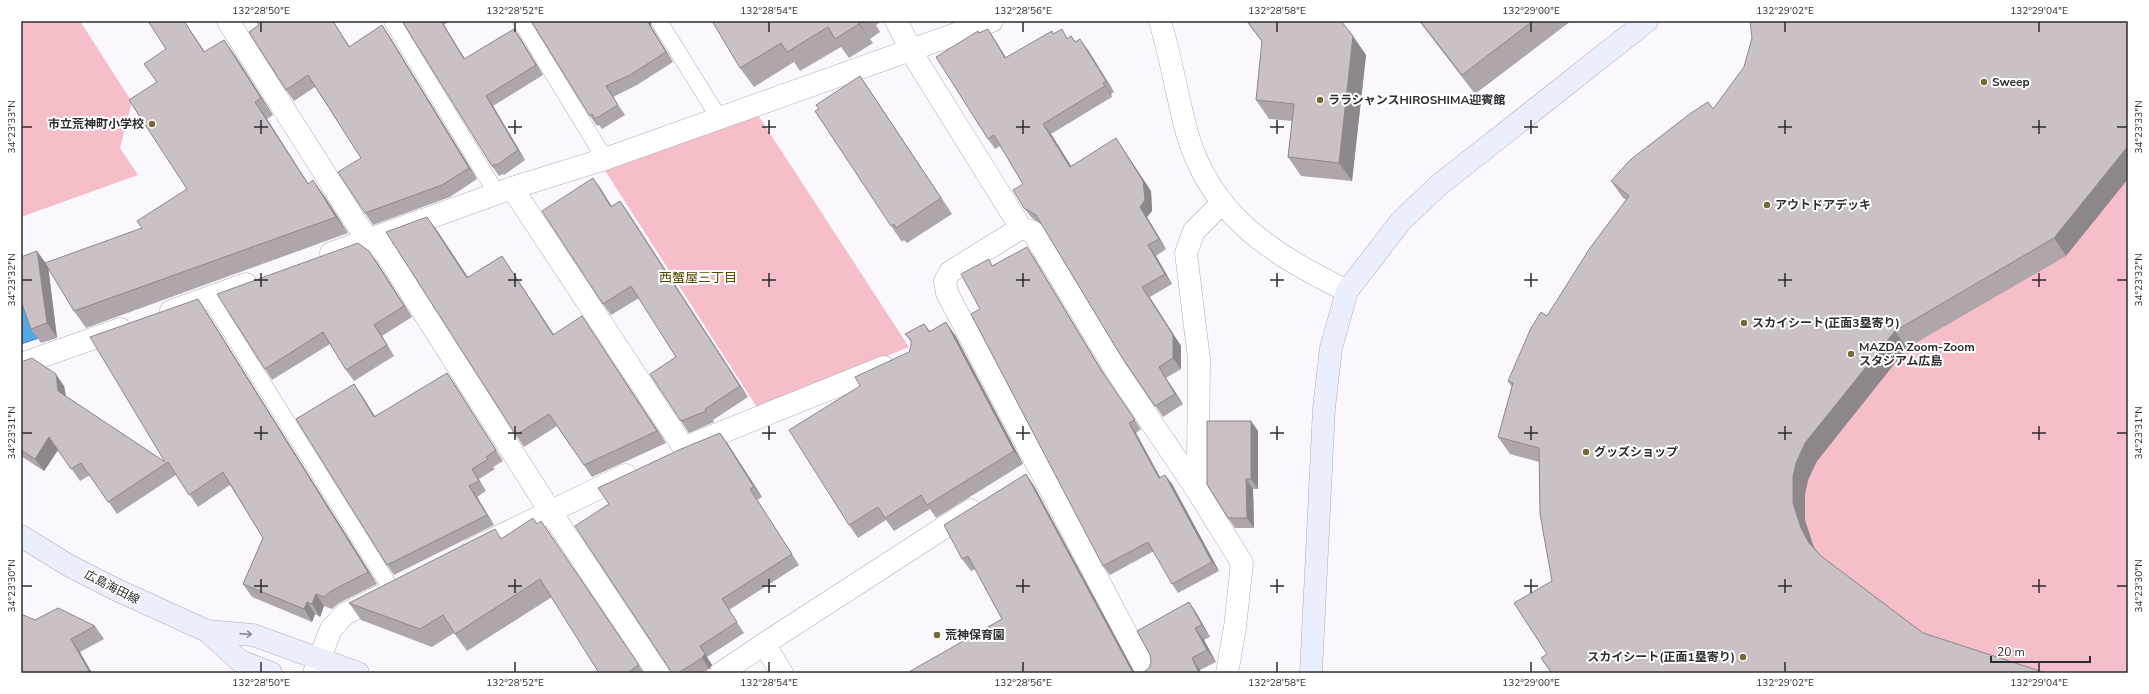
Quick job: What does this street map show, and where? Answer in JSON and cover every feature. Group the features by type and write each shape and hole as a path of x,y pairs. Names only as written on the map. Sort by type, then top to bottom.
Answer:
{"street":[{"path":"228,21 368,240 386,253 550,511 658,673"},
{"path":"896,21 917,61 1021,228 1033,232 1118,373 1195,487 1242,563 1235,627 1227,673"},
{"path":"310,261 504,191 604,159 992,21"},
{"path":"1160,21 1191,145 1210,186 1222,203 1256,238 1304,270 1347,291"},
{"path":"1311,673 1324,408 1330,348 1347,291 1401,221 1439,185 1647,21"},
{"path":"504,191 684,448"},
{"path":"1195,487 1198,464 1199,358 1186,253 1194,231 1222,203"},
{"path":"1021,228 950,272 946,276 945,287 1147,673"},
{"path":"21,364 267,276"},
{"path":"663,458 684,448 901,360"},
{"path":"454,559 550,511 642,468"},
{"path":"1020,481 1040,468"},
{"path":"721,673 986,502"},
{"name":"広島海田線","path":"21,536 68,565 117,590 207,632 240,661 271,673"},
{"path":"317,666 331,629 345,614 413,579"},
{"name":"広島海田線","path":"207,632 253,635 317,666 358,673"},
{"path":"764,644 782,673"}],"lane":[{"path":"392,21 504,191"},
{"path":"521,21 604,159"},
{"path":"659,21 719,118"},
{"path":"209,297 392,590"}],"shaded area":[{"path":"21,21 80,21 132,102 120,148 138,175 21,217"},
{"path":"2128,21 2128,673 1593,673"},
{"path":"758,115 909,347 758,409 604,169"}],"water":[{"path":"21,290 39,338 21,344"}],"building":[{"path":"148,21 184,21 204,52 224,40 261,98 255,102 308,184 313,180 336,217 74,311 45,263 142,228 137,221 187,189 129,100 157,82 144,64 166,49"},
{"path":"257,21 333,21 349,47 382,25 469,168 442,185 365,213 338,172 361,158 308,75 286,90 249,32 259,25"},
{"path":"402,21 441,21 464,59 514,29 536,65 486,96 518,150 497,165 492,166"},
{"path":"531,21 647,21 666,52 630,75 606,86 618,105 595,119 592,114 590,116"},
{"path":"712,21 858,21 859,24 835,39 828,27 787,52 781,43 740,68"},
{"path":"1247,21 1341,21 1353,36 1339,163 1288,157 1294,104 1256,100 1262,41"},
{"path":"1420,21 1533,21 1462,75"},
{"name":"MAZDA Zoom-Zoom スタジアム広島","path":"1750,21 2128,21 2128,146 2054,238 1895,331 1805,443 1796,463 1793,476 1793,503 1801,528 1809,543 1821,556 1923,633 2046,673 1552,673 1541,658 1547,654 1514,603 1552,581 1540,514 1539,448 1498,437 1513,383 1508,381 1531,328 1541,312 1547,316 1590,248 1629,196 1611,181 1630,160 1691,113 1708,102 1713,109 1744,67 1752,38"},
{"path":"988,29 1005,58 1052,31 1053,34 1062,29 1067,39 1071,36 1075,42 1080,39 1106,81 1103,83 1105,86 1043,124 1070,167 1116,138 1143,181 1145,200 1140,207 1159,239 1148,245 1165,274 1142,287 1173,335 1173,358 1159,367 1175,394 1155,406 1121,356 1036,215 1024,208 1013,190 1023,184 994,135 988,139 936,57 978,31 979,33"},
{"path":"860,76 941,198 896,228 894,224 891,226 815,111 819,109 816,105"},
{"path":"593,178 611,207 620,201 740,386 705,409 706,411 681,421 650,374 676,357 631,286 603,304 542,211"},
{"path":"427,217 467,278 502,256 553,335 582,316 657,431 584,465 549,414 516,435 386,232"},
{"path":"358,243 369,251 404,306 374,325 387,345 346,370 323,332 265,369 217,294"},
{"path":"1027,247 1101,370 1135,420 1129,423 1159,478 1165,475 1212,562 1172,584 1148,542 1103,566 971,314 980,309 961,274 989,259 992,266"},
{"path":"37,251 47,323 31,329 21,301 21,257"},
{"path":"198,299 368,572 331,591 324,597 316,594 312,604 307,602 304,609 243,584 263,538 223,472 189,495 168,462 108,502 81,463 71,469 49,437 35,459 21,450 21,362 32,358 56,374 58,391 165,462 90,337"},
{"path":"946,322 1014,451 927,505 921,495 885,518 878,507 849,525 789,430 860,386 855,377 909,352 911,340 905,334 924,324 929,332"},
{"path":"447,373 496,450 486,457 488,459 472,469 479,481 469,486 487,515 387,565 296,419 354,384 374,417"},
{"path":"1207,421 1251,421 1251,479 1246,479 1247,518 1228,518 1207,484"},
{"path":"720,433 754,487 750,489 792,554 722,599 737,622 700,646 705,654 702,658 678,673 672,673 575,526 609,504 598,488 681,449"},
{"path":"1026,474 1132,671 1137,673 907,673 1002,619 968,556 962,559 944,525"},
{"path":"533,518 537,524 541,521 639,665 627,673 599,673 540,579 455,634 443,615 420,629 349,603 495,529 501,539"},
{"path":"1189,602 1202,625 1195,628 1207,650 1192,658 1199,673 1140,673 1149,668 1151,662 1150,655 1137,631"},
{"path":"58,608 95,626 71,639 90,673 21,673 21,614 35,620"}],"place":[{"name":"Sweep","path":"1984,82"},
{"name":"ララシャンスHIROSHIMA迎賓館","path":"1320,100"},
{"name":"市立荒神町小学校","path":"152,124"},
{"name":"アウトドアデッキ","path":"1767,205"},
{"name":"スカイシート(正面3塁寄り)","path":"1744,323"},
{"name":"MAZDA Zoom-Zoom スタジアム広島","path":"1851,354"},
{"name":"グッズショップ","path":"1586,452"},
{"name":"荒神保育園","path":"937,635"},
{"name":"スカイシート(正面1塁寄り)","path":"1743,657"}],"district":[{"name":"西蟹屋三丁目","path":"698,278"}]}
